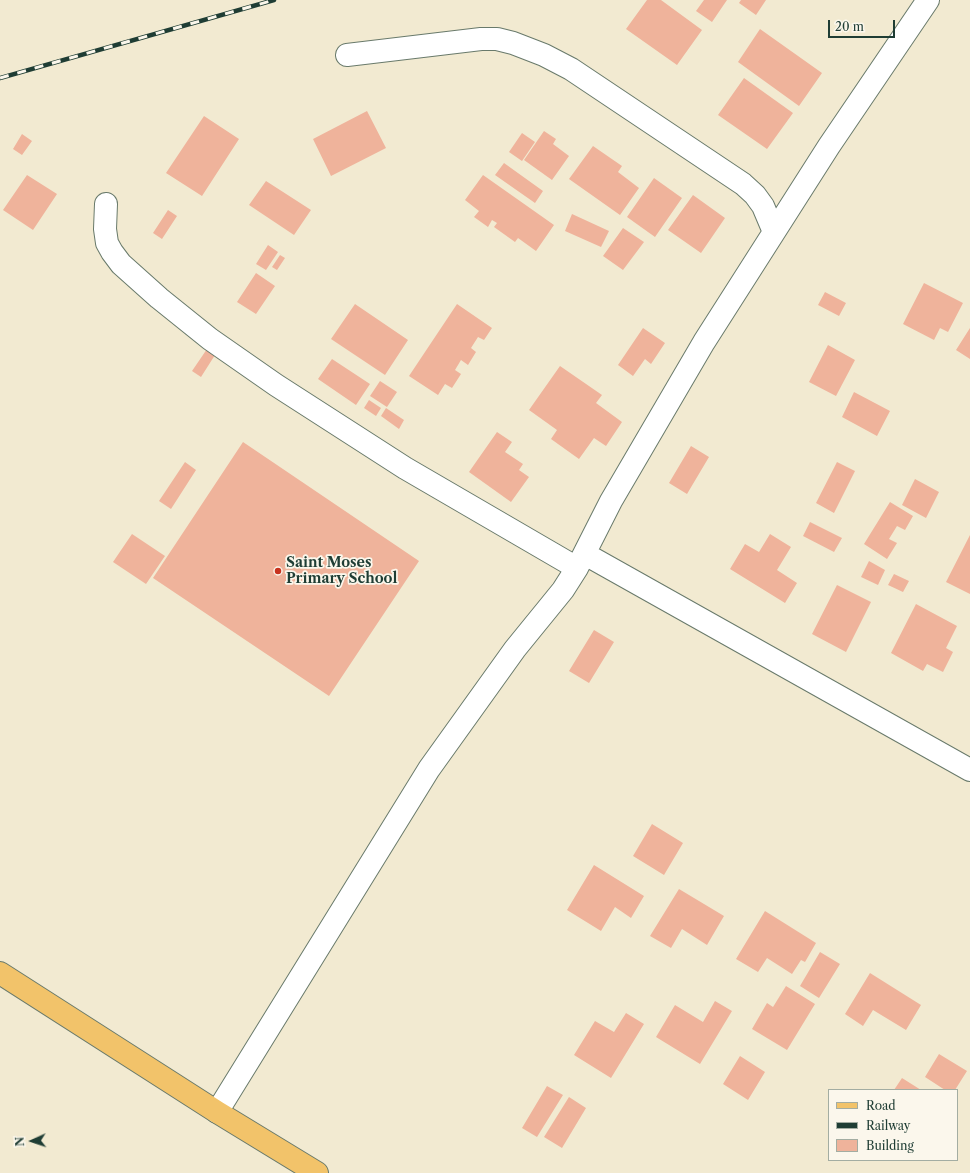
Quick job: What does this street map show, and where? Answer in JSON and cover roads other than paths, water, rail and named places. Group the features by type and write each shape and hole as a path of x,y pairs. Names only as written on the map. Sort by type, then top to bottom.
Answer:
{"main road":[{"path":"0,973 217,1112 317,1173"}],"street":[{"path":"217,1112 429,769 515,649 563,590 581,561 614,495 704,342 829,146 928,0"},
{"path":"347,55 481,39 497,39 513,43 571,69 743,184 759,200 774,232"},
{"path":"106,204 107,242 121,264 159,298 210,339 276,385 405,468 970,770"}],"railway":[{"path":"0,78 274,0"}],"place":[{"name":"Saint Moses Primary School","path":"278,571"}]}
